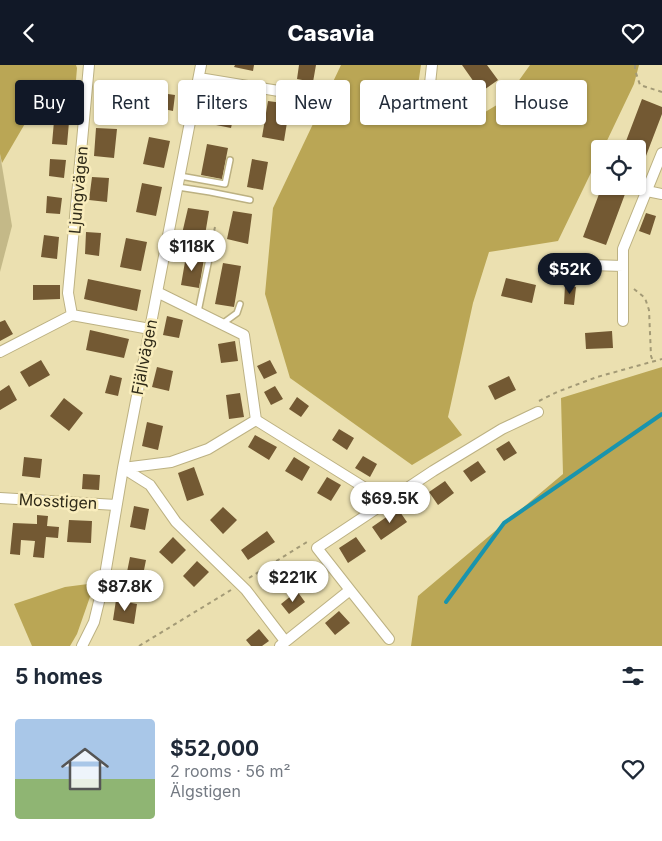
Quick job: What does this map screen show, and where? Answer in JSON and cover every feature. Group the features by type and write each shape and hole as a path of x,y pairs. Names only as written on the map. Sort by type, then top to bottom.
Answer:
{"street":[{"name":"Ljungvägen","path":"72,315 68,293 90,65"},
{"name":"Fjällvägen","path":"82,646 94,622 104,581 116,505 201,65"},
{"path":"430,80 432,65"},
{"path":"199,78 276,91"},
{"path":"623,321 623,249 662,153"},
{"path":"647,191 662,194"},
{"path":"552,265 623,266"},
{"path":"158,293 244,335 256,419 378,496"},
{"path":"0,352 72,315 150,329"},
{"path":"389,639 316,547 502,429 538,412"},
{"path":"123,468 171,462 208,449 256,419"},
{"path":"123,468 150,485 176,522 246,590 282,644 350,590"},
{"name":"Mosstigen","path":"0,498 116,505"}],"lane":[{"path":"179,181 225,185 230,160"},
{"path":"179,181 250,201"},
{"path":"198,312 209,259"},
{"path":"222,324 237,313 240,305"}],"path":[{"path":"635,65 640,85 662,92"},
{"path":"176,238 211,245 215,227"},
{"path":"623,284 631,286 645,298 649,310 651,356 653,361"}],"shaded area":[{"path":"0,65 76,65 76,80 15,80 15,125 24,125 2,163 0,154"},
{"path":"341,65 421,65 419,80 360,80 360,125 486,125 486,112 496,105 496,125 587,125 587,80 519,80 530,65 639,65 634,84 607,140 591,140 591,173 558,241 489,252 473,303 448,417 462,435 412,465 290,378 265,294 273,208 312,125 350,125 350,80 334,80"},
{"path":"0,154 12,226 0,272"},
{"path":"662,367 662,646 411,646 418,596 563,474 561,398"},
{"path":"88,584 91,594 77,634 70,646 32,646 14,604 65,587"}],"building":[{"path":"235,65 254,65 253,71 234,67"},
{"path":"299,65 316,65 313,80 297,79"},
{"path":"462,65 487,65 498,80 486,88 486,80 473,80"},
{"path":"168,94 175,95 173,111 168,110"},
{"path":"642,99 662,107 662,114 646,156 646,140 626,140"},
{"path":"268,101 276,102 276,125 287,125 284,141 262,137 264,125 266,125"},
{"path":"54,125 69,125 67,145 52,144"},
{"path":"216,125 232,125 231,128"},
{"path":"96,128 117,129 114,158 94,156"},
{"path":"149,137 170,141 164,168 143,164"},
{"path":"207,144 228,148 222,179 201,175"},
{"path":"50,159 66,160 64,178 49,176"},
{"path":"252,159 268,162 263,190 247,187"},
{"path":"92,177 109,178 107,202 89,200"},
{"path":"142,183 162,187 156,216 136,212"},
{"path":"599,195 625,195 606,245 583,237"},
{"path":"47,196 62,198 60,214 46,213"},
{"path":"188,208 209,211 204,241 181,238"},
{"path":"233,211 252,214 248,244 227,239"},
{"path":"646,213 656,216 650,235 639,231"},
{"path":"86,232 101,233 99,256 85,254"},
{"path":"44,235 59,237 57,259 41,257"},
{"path":"126,238 147,242 141,271 120,267"},
{"path":"186,256 204,259 199,288 181,285"},
{"path":"223,263 241,266 234,307 215,304"},
{"path":"506,278 536,285 532,303 501,296"},
{"path":"88,279 141,290 137,311 84,299"},
{"path":"33,285 60,285 60,299 33,300"},
{"path":"565,285 576,287 574,305 564,304"},
{"path":"167,316 183,320 179,338 163,335"},
{"path":"5,320 13,334 0,341 0,322"},
{"path":"90,330 129,339 124,358 86,350"},
{"path":"612,331 613,348 586,349 585,333"},
{"path":"235,341 238,361 221,363 218,344"},
{"path":"41,360 50,375 29,387 20,372"},
{"path":"270,360 277,373 264,379 257,366"},
{"path":"157,367 173,371 169,391 152,387"},
{"path":"110,375 122,378 118,396 105,393"},
{"path":"509,376 516,390 495,400 488,386"},
{"path":"9,385 17,400 0,410 0,391"},
{"path":"275,386 283,399 271,405 264,392"},
{"path":"240,393 244,417 229,419 226,395"},
{"path":"297,397 309,406 301,417 289,409"},
{"path":"64,398 83,413 69,431 50,416"},
{"path":"147,422 163,426 158,450 142,446"},
{"path":"339,429 354,438 347,450 332,440"},
{"path":"255,435 277,447 269,460 248,447"},
{"path":"509,441 517,453 504,461 496,449"},
{"path":"363,456 377,464 370,477 355,468"},
{"path":"24,457 42,459 40,478 22,476"},
{"path":"294,457 310,467 302,481 285,471"},
{"path":"478,461 486,472 471,482 463,471"},
{"path":"194,467 204,495 187,501 178,473"},
{"path":"83,474 100,475 99,490 82,489"},
{"path":"327,477 341,485 331,501 317,493"},
{"path":"445,481 454,493 438,505 429,492"},
{"path":"134,506 149,509 145,530 130,527"},
{"path":"223,507 237,520 223,534 210,520"},
{"path":"398,509 407,522 381,540 372,527"},
{"path":"37,515 48,516 47,526 59,527 58,538 46,537 44,558 33,557 35,541 21,540 20,555 10,554 13,523 37,524"},
{"path":"69,520 92,521 91,543 67,542"},
{"path":"267,531 275,542 248,560 241,550"},
{"path":"173,537 186,550 172,564 159,552"},
{"path":"356,537 366,551 348,563 339,548"},
{"path":"130,557 146,560 143,575 127,572"},
{"path":"197,561 209,572 194,587 183,576"},
{"path":"297,591 305,602 289,614 281,604"},
{"path":"116,600 137,604 134,624 113,620"},
{"path":"339,611 350,623 335,635 325,623"},
{"path":"259,629 269,641 262,646 251,646 246,640"}],"waterway":[{"path":"446,602 504,523 662,414"}]}
